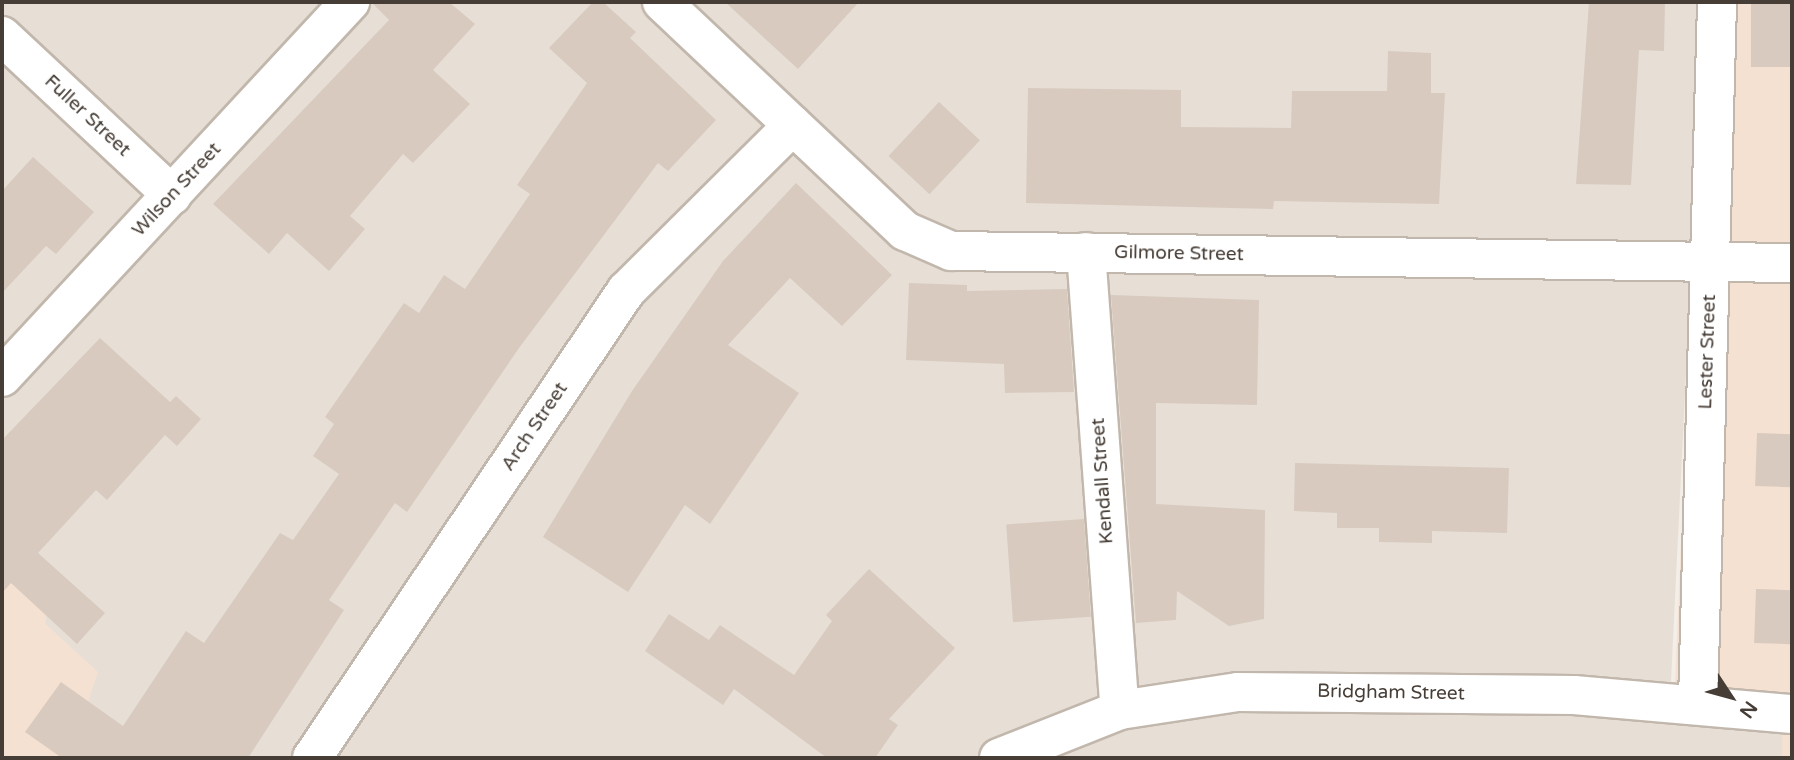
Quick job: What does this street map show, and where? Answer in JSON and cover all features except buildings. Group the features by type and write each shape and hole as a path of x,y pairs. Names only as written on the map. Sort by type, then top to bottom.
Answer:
{"street":[{"name":"Wilson Street","path":"2,377 350,2"},
{"name":"Gilmore Street","path":"662,2 922,242 951,251 1792,263"},
{"name":"Lester Street","path":"1698,701 1717,2"},
{"name":"Fuller Street","path":"2,36 172,195"},
{"name":"Arch Street","path":"319,756 626,290 793,125"},
{"name":"Kendall Street","path":"1086,252 1120,710"},
{"name":"Bridgham Street","path":"999,758 1120,710 1284,691 1698,701 1792,715"}],"shaded area":[{"path":"2,2 1704,2 1671,681 1674,708 1782,726 1782,758 69,758 97,672 45,624 48,600 2,554"},
{"path":"1704,2 1792,2 1792,758 1782,758 1782,726 1674,708"},
{"path":"2,554 49,600 45,624 98,672 69,758 2,758"}]}
